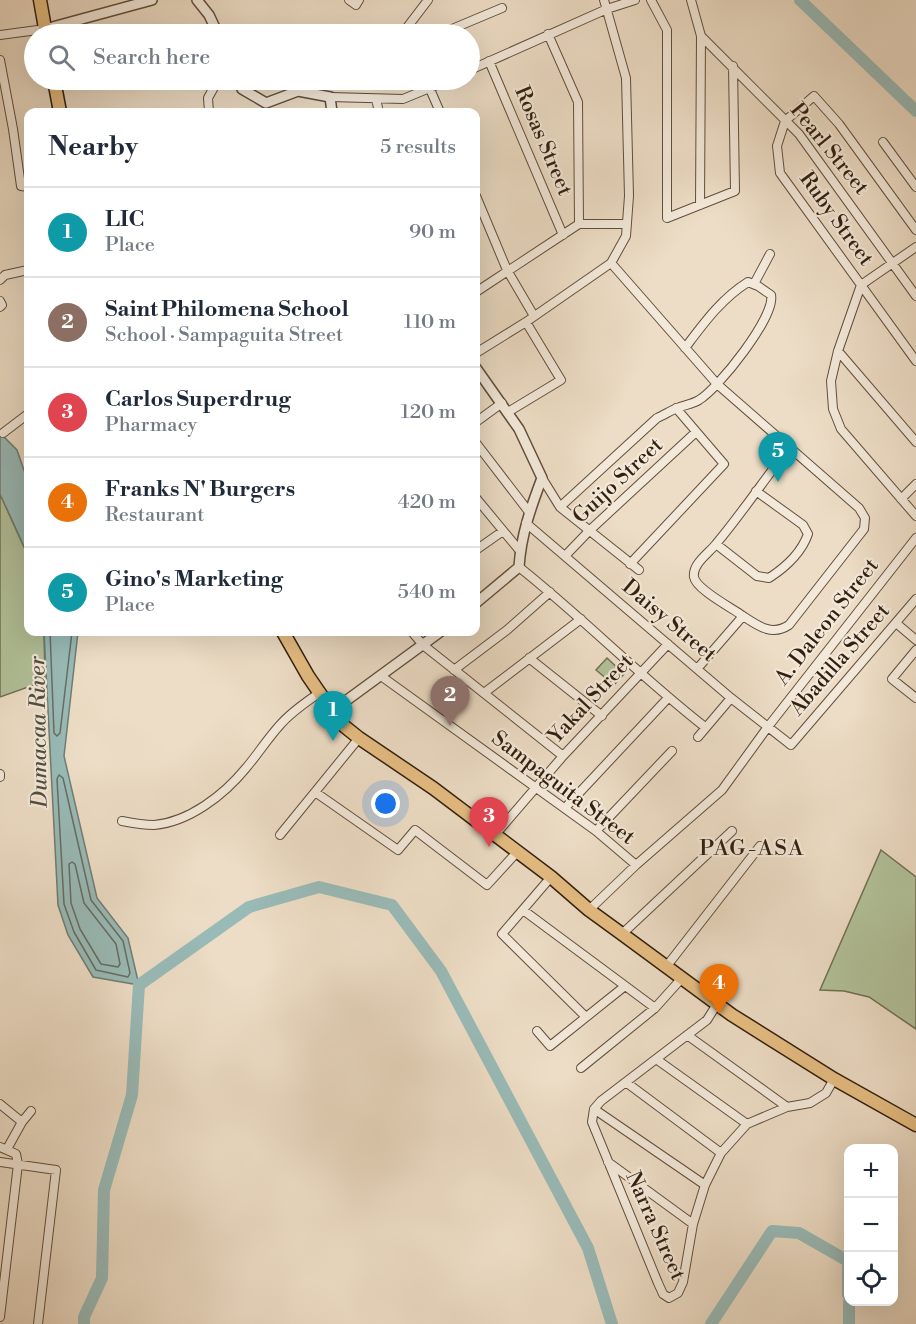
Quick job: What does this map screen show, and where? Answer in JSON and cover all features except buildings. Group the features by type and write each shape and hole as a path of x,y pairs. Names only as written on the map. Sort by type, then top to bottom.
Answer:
{"main road":[{"path":"40,0 44,24"},
{"path":"56,90 59,108"},
{"path":"284,636 332,711 344,726 359,738 433,788 551,877 589,910 717,1004 834,1080 916,1125"}],"street":[{"path":"72,24 152,0"},
{"path":"196,0 213,24"},
{"path":"350,0 356,5 359,0"},
{"path":"410,24 428,0"},
{"path":"480,351 526,322 611,263 626,236 629,196 626,78 604,0"},
{"path":"480,65 607,9 635,0"},
{"path":"651,0 667,30 667,218 735,191 733,66"},
{"path":"691,0 701,36 700,205"},
{"path":"464,24 502,8"},
{"path":"0,35 24,33"},
{"path":"548,34 578,102 579,224"},
{"name":"Pearl Street","path":"701,36 799,134 916,296"},
{"path":"0,60 21,186 24,186"},
{"name":"Rosas Street","path":"489,61 563,235"},
{"path":"209,108 208,98 212,90"},
{"path":"244,90 265,108 298,91 330,97 403,99 425,90"},
{"path":"431,90 438,108"},
{"path":"785,121 814,96 839,124 916,230"},
{"path":"330,97 331,108"},
{"path":"375,99 378,108"},
{"name":"Ruby Street","path":"785,121 777,146 780,173 916,361"},
{"path":"884,142 916,187"},
{"path":"480,206 507,270 534,316"},
{"path":"480,289 579,224 627,224"},
{"path":"916,247 861,285 838,351 831,381 833,408 841,429 916,516"},
{"path":"754,284 770,254"},
{"path":"611,263 717,384 859,508 866,518 864,529 789,625 781,631 772,632 705,591 695,581 693,575 696,566 716,544 789,448"},
{"path":"0,280 5,275 24,271"},
{"path":"560,507 657,418 699,400 717,384 757,334 772,302 771,296 748,282 719,304 686,348"},
{"path":"0,301 0,307"},
{"path":"508,412 561,380 526,322"},
{"path":"838,351 916,442"},
{"path":"480,373 525,440 542,478 560,507 639,570"},
{"path":"480,419 502,403"},
{"path":"630,564 724,464 676,408"},
{"path":"3,433 24,417"},
{"name":"Guijo Street","path":"565,556 696,432"},
{"path":"480,448 529,512"},
{"path":"480,600 519,567 526,523 542,478"},
{"path":"901,499 916,484"},
{"path":"716,544 757,576 769,578 794,558 805,543 808,534 803,525 756,490"},
{"path":"480,503 520,551"},
{"name":"Daisy Street","path":"526,523 731,698 790,745"},
{"path":"480,547 503,531"},
{"name":"A. Daleon Street","path":"589,910 636,865 722,790 767,728 916,538"},
{"path":"519,567 581,619 668,698 705,727"},
{"path":"454,670 507,630 550,592"},
{"name":"Abadilla Street","path":"790,745 916,599"},
{"path":"698,669 743,616"},
{"path":"484,693 581,619"},
{"path":"896,623 916,640"},
{"path":"415,636 423,645 563,756"},
{"path":"332,711 435,636"},
{"name":"Yakal Street","path":"495,835 563,756 668,644"},
{"path":"916,650 892,678 916,698"},
{"path":"529,658 602,716"},
{"name":"Sampaguita Street","path":"381,676 565,808 636,865"},
{"path":"122,821 152,825 168,822 198,810 245,770 280,724 319,693"},
{"path":"565,808 668,698"},
{"path":"698,737 731,698"},
{"path":"280,834 359,738"},
{"path":"596,831 672,751"},
{"path":"315,792 398,850 415,830 487,885 518,852"},
{"path":"622,934 732,831"},
{"path":"666,967 760,846"},
{"path":"551,877 502,934 586,1017"},
{"path":"523,910 656,1008"},
{"path":"581,1068 656,1008 682,978"},
{"path":"537,1031 550,1046 625,986"},
{"path":"705,1185 594,1109 601,1101 707,1020 717,1004"},
{"path":"687,1035 787,1107"},
{"path":"656,1059 747,1124"},
{"name":"Narra Street","path":"594,1109 592,1122 607,1161 658,1283 663,1294 669,1298 678,1293 683,1282 693,1224 705,1185 721,1153 747,1124 787,1107 810,1102 826,1093 834,1080"},
{"path":"627,1083 721,1153"},
{"path":"0,1104 22,1122"},
{"path":"0,1317 18,1164 16,1154 3,1148 31,1111"},
{"path":"607,1161 693,1224"},
{"path":"0,1162 56,1170 38,1324"}],"green space":[{"path":"0,494 24,547 24,636 44,636 45,681 0,697"},
{"path":"607,658 624,674 614,685 596,670"},
{"path":"881,850 916,877 916,1029 869,997 844,991 820,990"}],"water":[{"path":"0,433 17,450 24,470 24,546 0,494"},
{"path":"44,636 78,636 64,756 97,898 128,938 139,985 93,977 68,935 58,905"}],"waterway":[{"path":"800,0 916,111"},
{"path":"139,985 249,907 319,887 392,905 441,971 588,1248 612,1324"},
{"path":"84,1324 84,1317 102,1278 104,1190 132,1095 139,985"},
{"path":"711,1324 772,1231 799,1233 844,1259"},
{"path":"849,1306 849,1324"}],"place":[{"name":"Gino's Marketing","path":"778,482"},
{"name":"Saint Philomena School","path":"450,726"},
{"name":"LIC","path":"333,741"},
{"name":"Carlos Superdrug","path":"489,847"},
{"name":"Franks N' Burgers","path":"719,1014"}],"district":[{"name":"PAG-ASA","path":"752,848"}],"water label":[{"name":"Dumacaa River","path":"39,732"}]}
